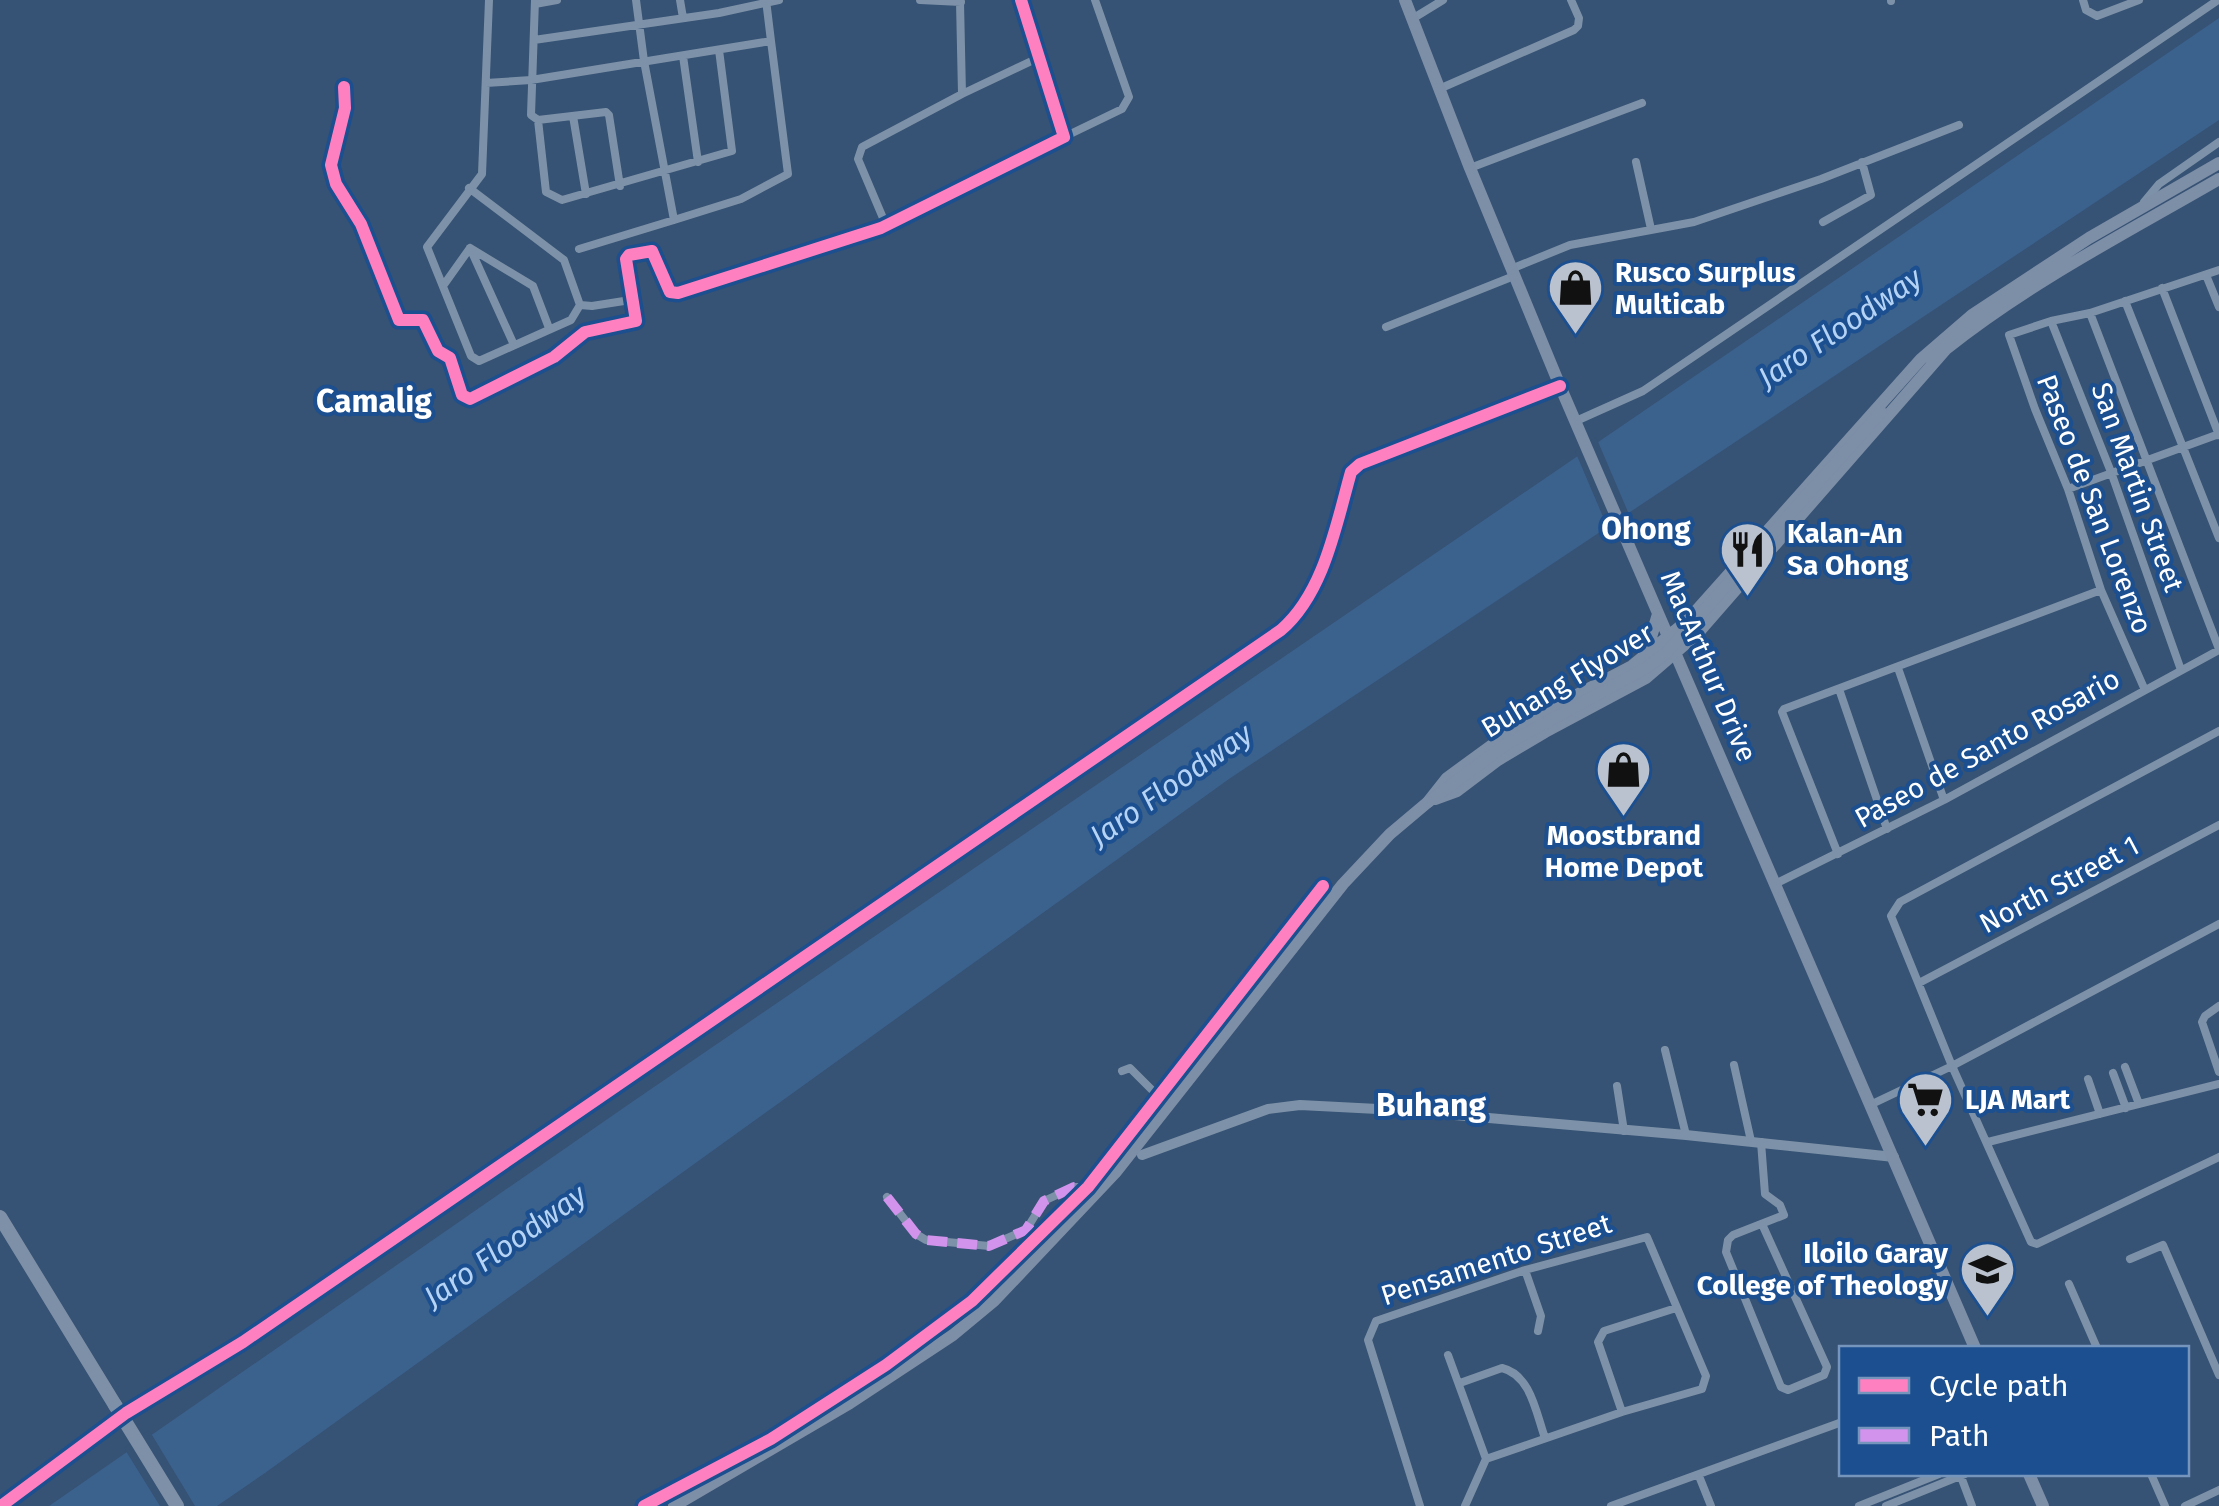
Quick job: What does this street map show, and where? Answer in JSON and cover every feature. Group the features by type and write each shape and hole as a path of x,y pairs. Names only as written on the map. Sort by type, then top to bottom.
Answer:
{"highway":[{"path":"0,1217 177,1506"}],"main road":[{"name":"MacArthur Drive","path":"1405,0 1560,386 1975,1346"},
{"path":"1428,802 1456,790 1512,752 1646,678 1676,655 1938,342 1972,316 2124,224 2212,178 2219,164"},
{"path":"2124,224 2141,206 2212,178"},
{"path":"674,1506 807,1430 953,1335 1008,1288 1112,1177 1342,884 1390,834 1428,802 1447,778 1494,742 1645,657 1697,609 1895,396"},
{"name":"Buhang Flyover","path":"1428,802 1508,743 1646,668 1666,653 1895,396"},
{"path":"1645,657 1652,645 1657,611 1679,618 1697,609"},
{"path":"1646,678 1662,675 1686,682 1689,652 1697,634"},
{"path":"1088,1187 1112,1177 1142,1155"},
{"path":"2029,1476 2043,1506"}],"street":[{"path":"489,0 482,174 426,247 471,356 479,362 571,320 580,305"},
{"path":"557,0 535,2 531,114 538,120 546,192 567,200 732,152 718,50"},
{"path":"636,0 674,220"},
{"path":"680,0 682,18"},
{"path":"717,0 719,13"},
{"path":"534,40 719,13 779,0"},
{"path":"920,0 963,1 962,94"},
{"path":"1021,0 1064,136"},
{"path":"344,86 345,108 331,165 336,184 362,224 399,320 424,320 438,351 450,358 465,398 554,358 585,332 636,321 626,260 629,254 652,251 670,292 678,294 880,228 1122,108 1129,97 1094,0"},
{"path":"1412,18 1443,0"},
{"path":"1439,89 1574,30 1579,18 1571,0"},
{"path":"2083,0 2086,10 2097,16 2139,0"},
{"path":"1577,424 1643,391 2218,0"},
{"path":"579,248 742,200 788,174 766,2"},
{"path":"486,84 772,41"},
{"path":"683,56 698,162"},
{"path":"880,228 882,218 858,160 862,147 1040,57"},
{"path":"1470,168 1642,102"},
{"path":"538,120 606,112 610,115 620,186"},
{"path":"573,116 586,194"},
{"path":"1386,327 1570,245 1694,222 1959,125"},
{"path":"2141,206 2159,184 2219,142"},
{"path":"1636,162 1651,230"},
{"path":"1824,222 1872,194 1862,162"},
{"path":"470,188 564,260 580,305"},
{"path":"443,286 470,248"},
{"path":"470,248 532,286 550,328"},
{"path":"470,248 514,345"},
{"path":"2051,321 2090,313 2219,270"},
{"path":"2206,275 2219,307"},
{"path":"2068,489 2219,434 2162,288"},
{"path":"580,305 624,301"},
{"path":"2125,301 2219,538"},
{"path":"2090,313 2219,649"},
{"name":"Paseo de San Lorenzo","path":"2051,321 2009,334 2068,489 2101,590 2144,688"},
{"name":"San Martin Street","path":"2051,321 2181,670"},
{"path":"138,1405 243,1342 1281,630 1299,614 1327,556 1351,472 1360,464 1560,386"},
{"path":"1838,854 1782,712 1788,706 2101,590"},
{"name":"Paseo de Santo Rosario","path":"1775,884 1944,800 2219,649"},
{"path":"1898,668 1944,800"},
{"path":"1838,689 1888,828"},
{"path":"2219,730 1900,902 1891,916 1952,1066 2029,1238 2037,1244 2219,1158"},
{"name":"North Street 1","path":"1919,983 2219,824"},
{"path":"1872,1104 1952,1066 2219,924"},
{"path":"2219,1006 2202,1022 2219,1072"},
{"path":"1665,1050 1686,1135"},
{"path":"1734,1065 1756,1142 1760,1196 1780,1205 1784,1215 1733,1235 1726,1252 1780,1387 1788,1390 1824,1375 1826,1367 1762,1224"},
{"path":"2125,1067 2139,1104"},
{"path":"1122,1071 1130,1068 1167,1105"},
{"path":"2113,1073 2126,1108"},
{"path":"2088,1079 2100,1114"},
{"path":"1988,1142 2219,1084"},
{"path":"1617,1086 1624,1131"},
{"path":"1142,1155 1284,1105 1397,1110 1894,1157"},
{"path":"886,1197 916,1234 926,1240 989,1246 1026,1230 1044,1201 1074,1187 1088,1187"},
{"name":"Pensamento Street","path":"1420,1506 1368,1340 1376,1320 1525,1270 1644,1236 1650,1239 1676,1308"},
{"path":"2130,1259 2163,1245 2219,1375"},
{"path":"1525,1270 1541,1316 1538,1331"},
{"path":"2069,1284 2096,1346"},
{"path":"1486,1458 1702,1389 1706,1376 1676,1308 1599,1335 1622,1412"},
{"path":"1448,1355 1486,1458 1465,1506"},
{"path":"1460,1382 1502,1368 1518,1374 1546,1438"},
{"path":"1611,1506 1839,1423"},
{"path":"1,1506 102,1429"},
{"path":"1699,1476 1711,1506"},
{"path":"1859,1506 1934,1476"},
{"path":"1886,1506 1960,1476"},
{"path":"1962,1476 1972,1506"},
{"path":"2152,1476 2166,1506"},
{"path":"2185,1506 2219,1490"}],"water":[{"name":"Jaro Floodway","path":"2219,18 2219,120 1229,779 217,1506 49,1506 632,1102"}],"pier":[{"path":"1596,437 1631,519 1610,533 1575,451"},
{"path":"149,1430 195,1506 160,1506 124,1448"}],"tunnel":[{"path":"102,1429 138,1405"}],"marked path":[{"path":"887,1197 916,1234 926,1240 989,1246 1026,1230 1044,1201 1074,1187 1084,1187"}],"cycle path":[{"path":"344,87 345,108 331,165 336,184 361,224 399,320 423,320 438,351 450,358 462,395 470,399 554,357 585,332 636,321 626,259 629,255 652,251 670,292 678,293 881,228 1064,137 1021,0"},
{"path":"1,1506 126,1413 243,1342 1281,630 1296,615 1318,578 1351,472 1360,464 1560,386"},
{"path":"644,1506 771,1439 886,1365 972,1301 1088,1187 1323,886"}],"place":[{"name":"Rusco Surplus Multicab","path":"1576,337"},
{"name":"Kalan-An Sa Ohong","path":"1748,598"},
{"name":"Moostbrand Home Depot","path":"1624,818"},
{"name":"LJA Mart","path":"1926,1148"},
{"name":"Iloilo Garay College of Theology","path":"1987,1318"}],"district":[{"name":"Camalig","path":"374,401"},
{"name":"Ohong","path":"1646,529"},
{"name":"Buhang","path":"1431,1105"}]}
